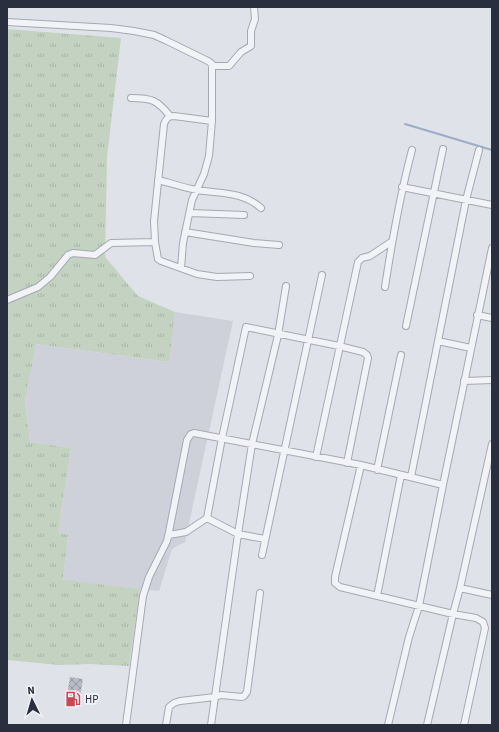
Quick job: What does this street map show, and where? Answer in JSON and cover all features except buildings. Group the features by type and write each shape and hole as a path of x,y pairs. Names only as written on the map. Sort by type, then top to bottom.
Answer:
{"street":[{"path":"7,22 111,28 154,35 208,61 213,66 229,66 241,52 251,46 251,31 256,19 254,7"},
{"path":"181,268 182,244 185,232 196,190 207,164 212,121 213,66"},
{"path":"131,98 141,98 157,102 170,116 212,121"},
{"path":"170,116 166,118 164,124 154,221 155,242 158,259 197,274 217,277 250,276"},
{"path":"406,326 443,149"},
{"path":"385,287 402,187 412,150"},
{"path":"411,476 466,200 479,150"},
{"path":"158,180 196,190 246,197 261,208"},
{"path":"402,187 492,205"},
{"path":"190,213 244,215"},
{"path":"185,232 254,243 279,245"},
{"path":"7,300 38,286 50,277 68,255 73,253 95,255 111,243 155,242"},
{"path":"316,457 358,262 362,258 370,256 392,242"},
{"path":"388,725 409,637 419,606 442,484 492,248"},
{"path":"262,555 322,275"},
{"path":"211,725 252,444 278,335 286,286"},
{"path":"477,315 492,318"},
{"path":"169,535 186,532 208,518 222,438 246,327 278,335 339,346 363,352 367,355 368,358 347,463"},
{"path":"438,341 471,348"},
{"path":"377,470 401,355"},
{"path":"464,381 492,380"},
{"path":"126,725 143,596 149,577 169,535 189,437 194,433 361,465 377,470 411,476 442,484"},
{"path":"427,725 452,614 460,588 492,444"},
{"path":"361,465 334,577 335,583 340,587 452,614 476,618 483,622 485,628 464,725"},
{"path":"377,596 401,475"},
{"path":"208,518 238,534 265,539"},
{"path":"460,588 492,595"},
{"path":"166,725 170,705 180,701 224,695 242,697 247,692 260,593"},
{"path":"485,628 492,630"}],"shaded area":[{"path":"175,312 233,321 185,542 172,549 159,591 63,581 68,535 58,532 71,448 30,442 25,401 36,344 168,362"}],"green space":[{"path":"7,29 121,38 107,157 105,257 138,296 175,312 169,362 36,344 25,401 30,442 71,448 58,532 68,535 63,580 140,589 129,666 90,664 59,665 7,660"}],"waterway":[{"path":"405,124 492,150"}],"place":[{"name":"HP","path":"73,699"}]}
